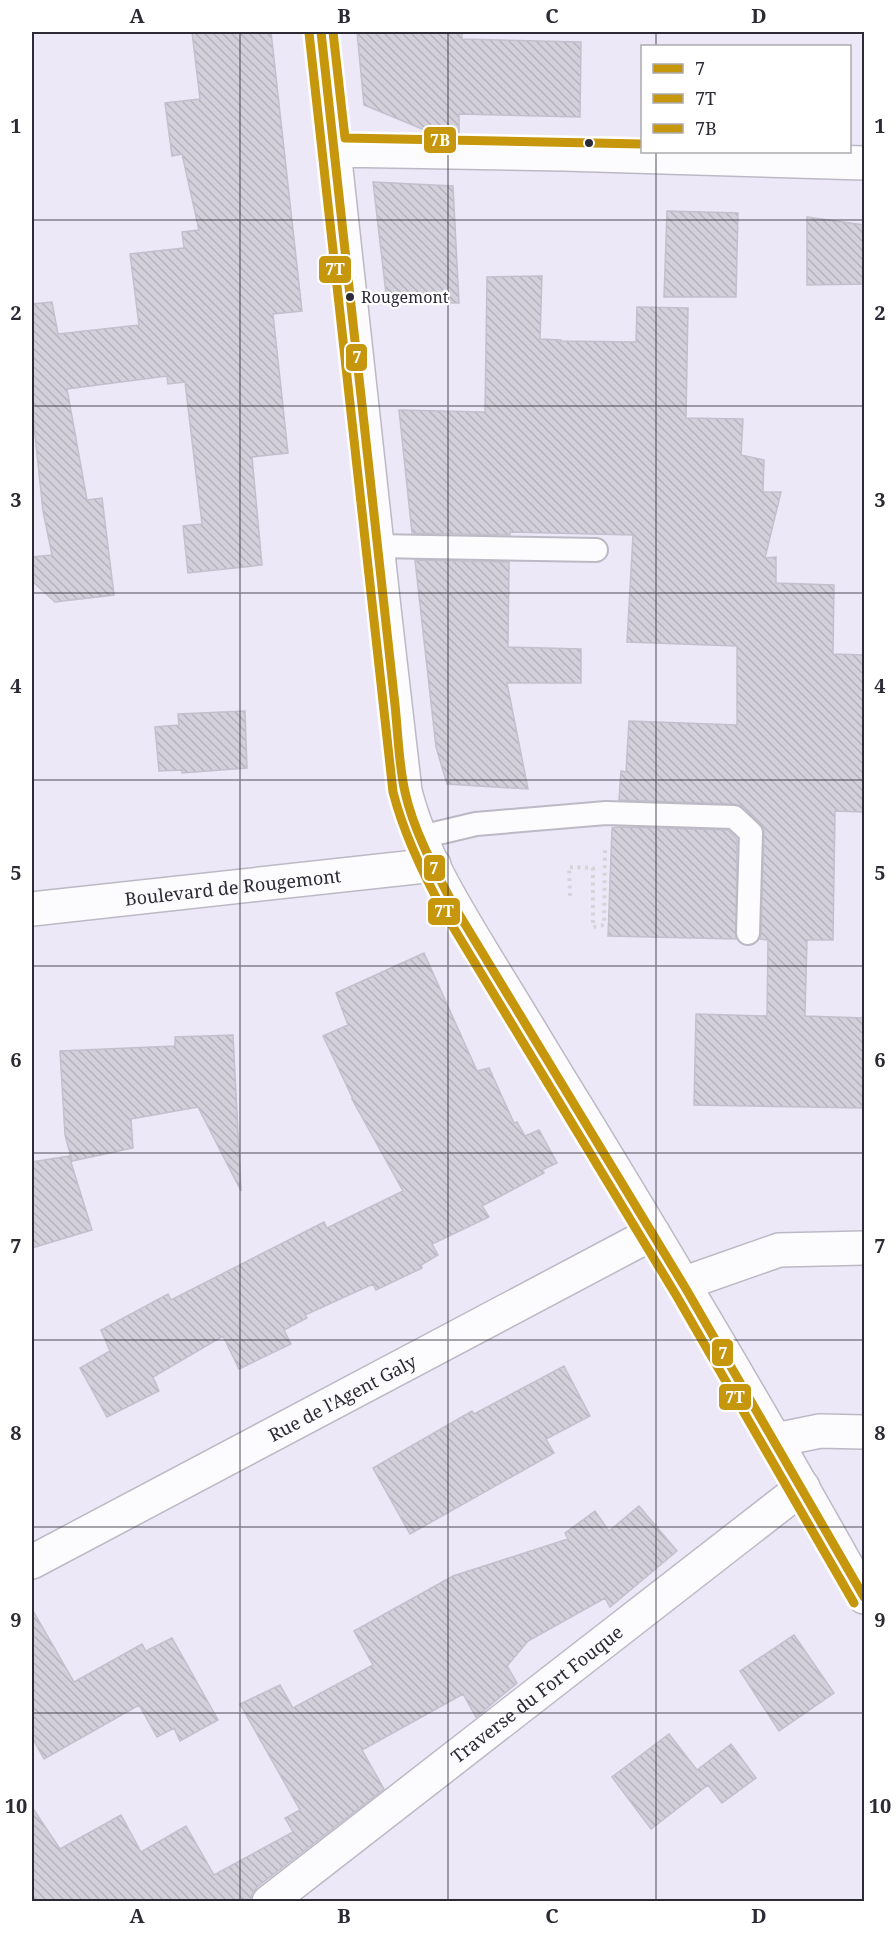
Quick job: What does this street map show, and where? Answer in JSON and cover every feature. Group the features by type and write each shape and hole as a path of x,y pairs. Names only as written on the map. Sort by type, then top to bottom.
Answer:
{"street":[{"path":"321,32 376,546 405,790 428,851 471,934 685,1283 864,1597"},
{"path":"334,150 864,163"},
{"name":"Boulevard de Rougemont","path":"32,909 428,851"},
{"name":"Rue de l'Agent Galy","path":"32,1562 653,1233"},
{"path":"685,1283 778,1250 864,1248"},
{"path":"776,1440 820,1431 864,1432"},
{"name":"Traverse du Fort Fouque","path":"269,1902 803,1487"}],"lane":[{"path":"376,546 596,550"},
{"path":"428,851 476,824 606,813 734,817 751,833 748,933"}],"path":[{"path":"570,896 568,867 593,868 593,927 604,925 606,813"}],"building":[{"path":"192,32 271,32 302,311 273,314 288,453 252,457 262,565 188,573 183,526 202,524 185,382 168,384 167,376 67,389 87,500 102,498 114,595 55,602 32,581 32,557 52,555 43,511 32,407 32,304 52,302 58,334 139,325 130,254 184,248 182,232 199,230 182,154 172,156 165,103 200,99"},
{"path":"357,32 462,32 462,39 581,42 580,117 459,114 459,133 432,133 364,105"},
{"path":"373,182 453,186 459,303 387,302"},
{"path":"667,211 738,213 736,297 664,297"},
{"path":"807,217 864,225 864,284 807,285"},
{"path":"542,276 540,339 636,342 637,307 688,308 686,418 743,419 741,455 764,460 763,492 781,492 765,558 776,557 776,583 834,585 833,654 864,655 864,812 835,811 833,940 807,940 805,1016 864,1018 864,1108 694,1105 696,1014 767,1016 768,940 760,939 764,828 743,807 734,804 619,800 621,771 626,772 629,721 737,725 737,646 627,642 633,535 510,532 510,535 412,533 399,410 485,412 487,277"},
{"path":"415,560 509,562 508,647 581,649 581,683 507,683 528,789 447,784 436,747"},
{"path":"245,711 247,768 182,773 182,770 159,771 155,727 179,725 178,714"},
{"path":"612,828 728,830 737,839 736,939 608,936"},
{"path":"424,953 477,1071 489,1068 514,1123 517,1122 525,1136 539,1130 557,1163 542,1170 544,1173 482,1206 489,1217 432,1244 438,1255 421,1265 422,1268 376,1290 373,1284 305,1315 307,1318 284,1330 291,1344 239,1369 223,1336 153,1377 159,1391 107,1417 80,1368 110,1351 101,1330 168,1294 171,1300 324,1222 327,1228 403,1191 352,1099 323,1036 348,1025 336,993"},
{"path":"233,1035 241,1191 198,1107 131,1119 133,1148 72,1161 65,1135 60,1051 175,1046 175,1037"},
{"path":"69,1156 92,1230 32,1248 32,1162"},
{"path":"564,1366 590,1416 546,1439 554,1453 410,1534 373,1468 472,1411 474,1414"},
{"path":"639,1506 677,1551 610,1607 605,1598 528,1641 507,1666 517,1683 476,1717 463,1694 362,1750 384,1789 257,1887 252,1894 251,1902 32,1902 32,1807 60,1849 121,1815 141,1852 186,1826 214,1875 293,1832 285,1818 300,1810 240,1704 280,1685 293,1708 373,1665 354,1631 453,1576 568,1539 565,1533 595,1511 609,1531"},
{"path":"32,1609 74,1682 142,1644 146,1651 172,1638 218,1720 180,1741 174,1728 157,1737 139,1705 44,1759 32,1737"},
{"path":"794,1635 834,1693 779,1731 740,1671"},
{"path":"669,1734 697,1770 731,1744 756,1778 722,1803 708,1785 651,1829 612,1777"}],"transit line":[{"name":"7","path":"321,32 401,768 414,822 454,906 686,1289 864,1597"},
{"name":"7B","path":"333,32 345,138 641,144"},
{"name":"7T","path":"309,33 393,792 408,839 444,912 676,1295 854,1603"}],"place":[{"name":"Rougemont","path":"350,297"}]}
